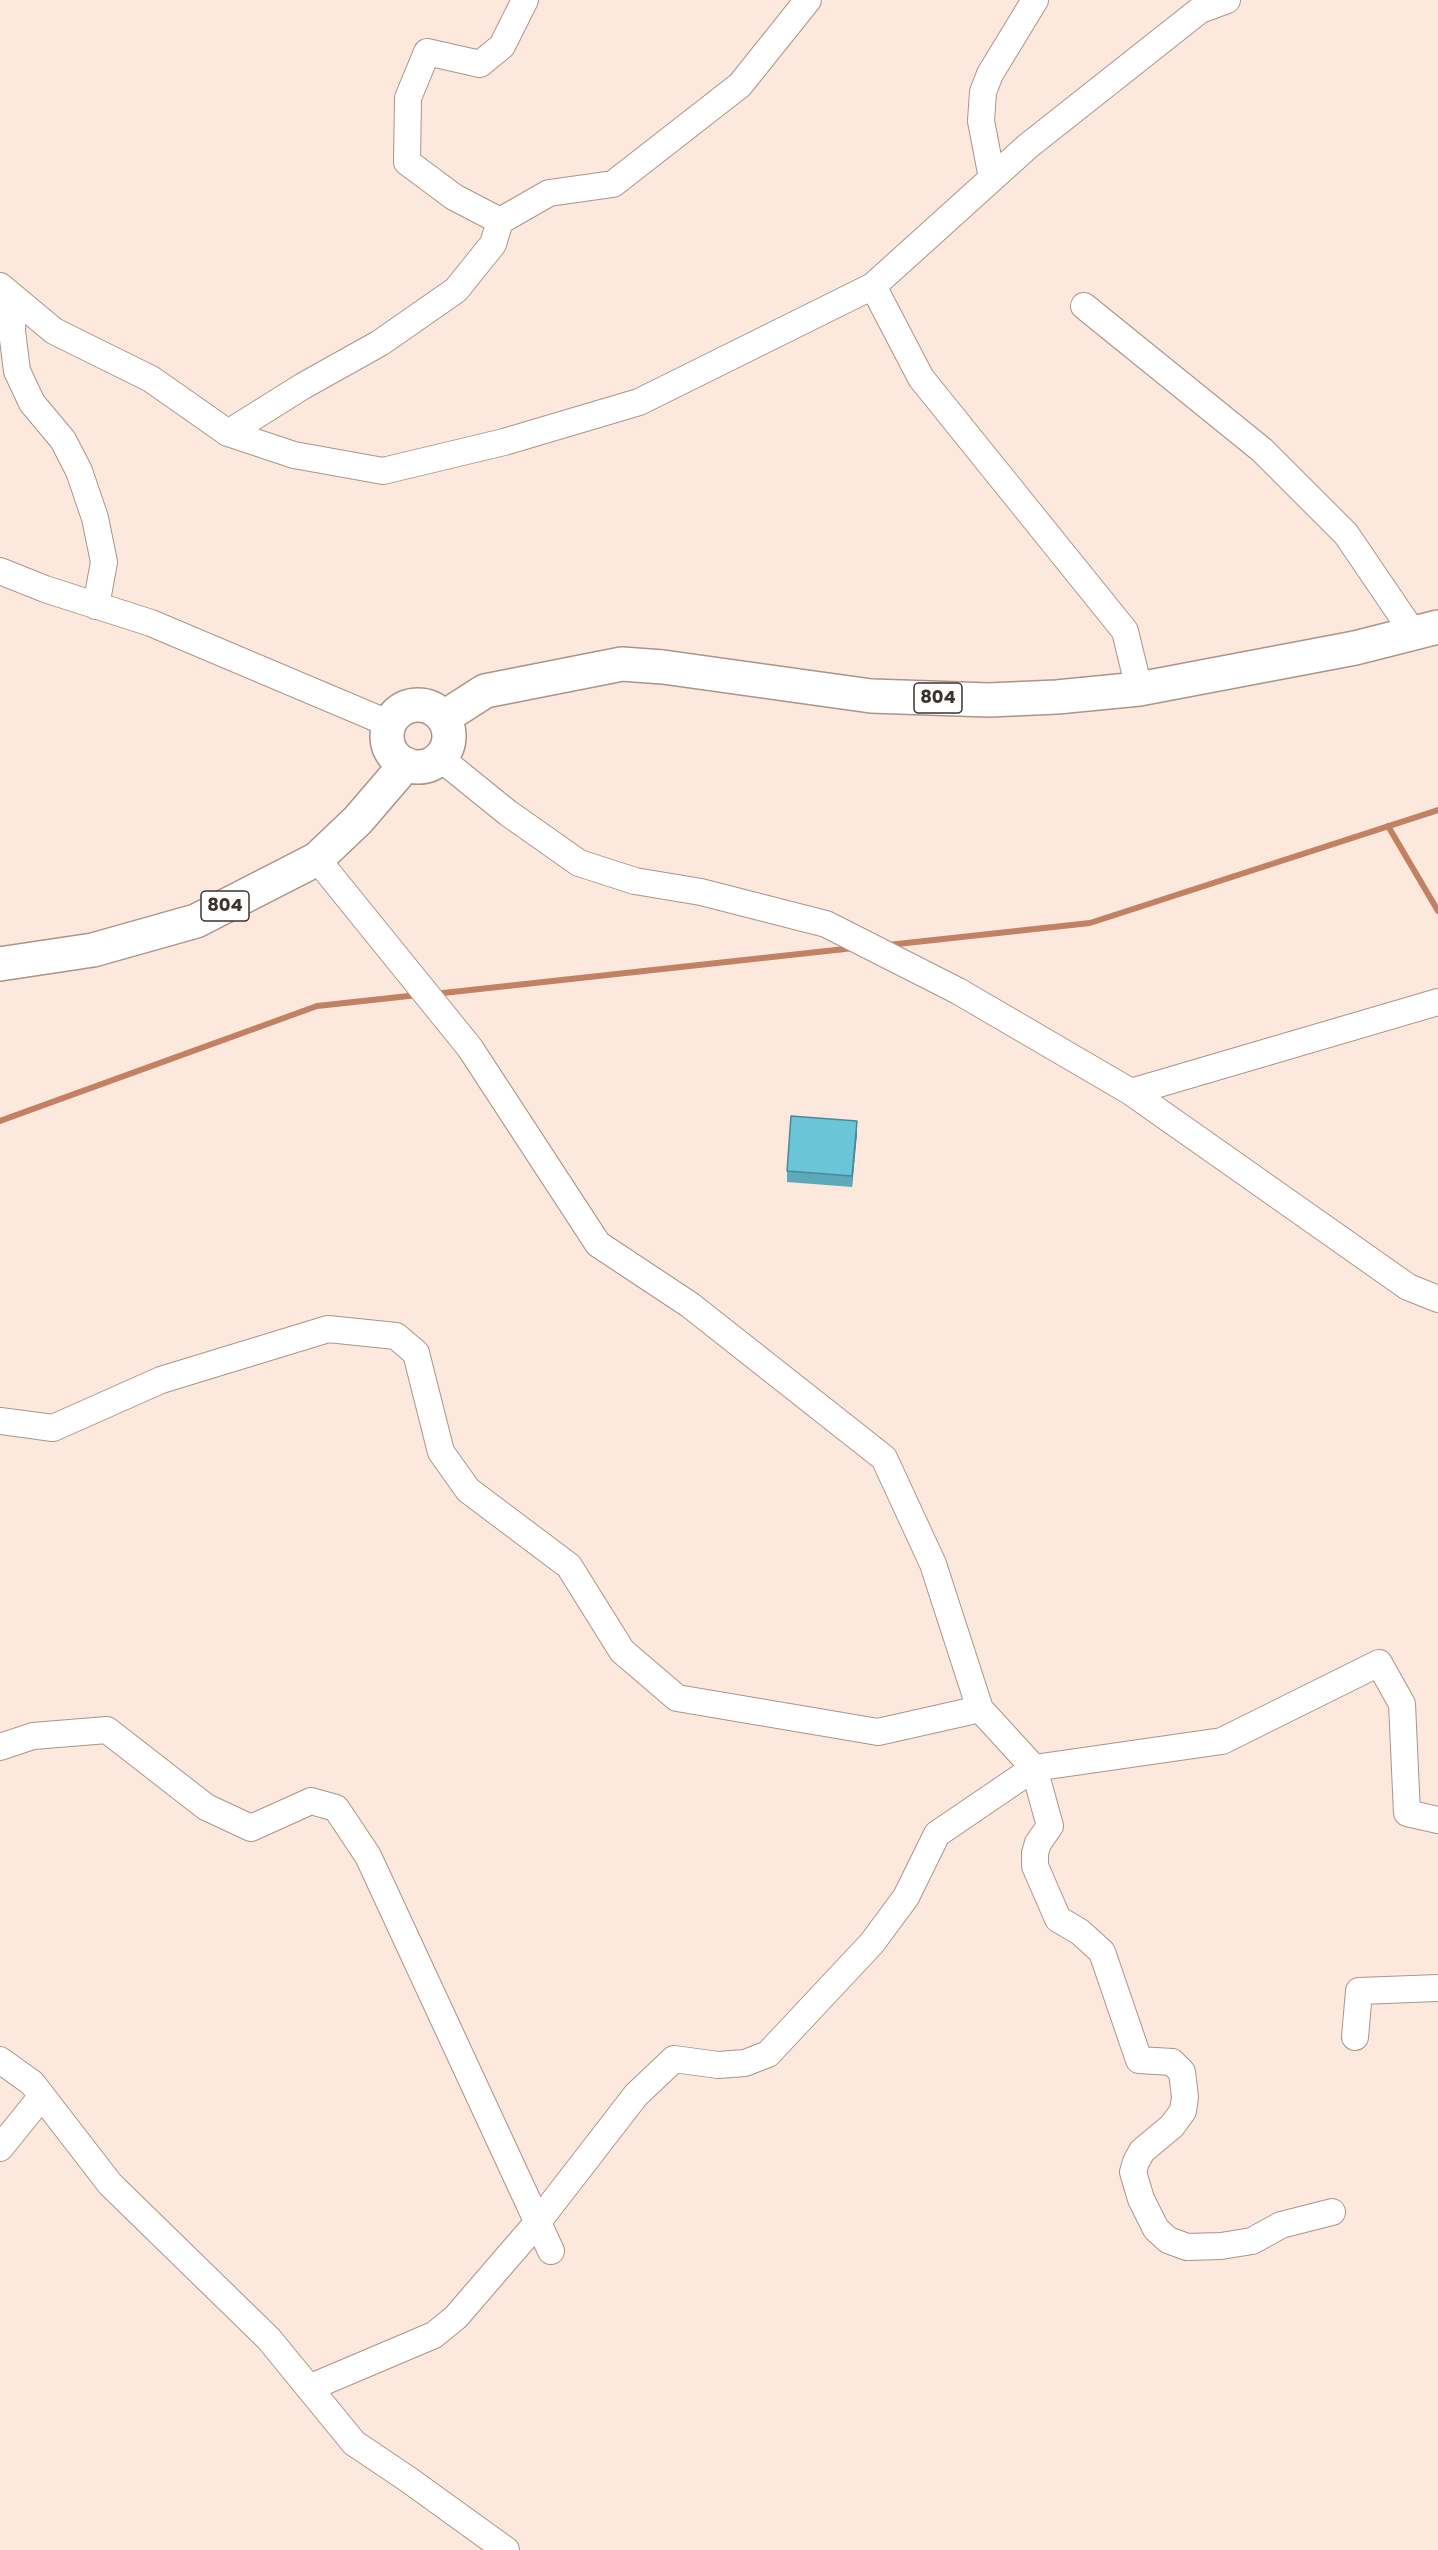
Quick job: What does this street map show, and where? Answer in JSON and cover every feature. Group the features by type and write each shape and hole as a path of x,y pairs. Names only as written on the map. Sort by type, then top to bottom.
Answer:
{"main road":[{"name":"804","path":"443,718 485,691 622,664 663,667 871,696 1058,698 1139,689 1355,648 1426,630"},
{"path":"410,706 428,706 443,718 449,734 445,751 440,758 424,766 406,764 392,752 388,743 390,724 401,710 410,706"},
{"name":"804","path":"0,964 93,950 196,921 317,859 358,820 406,764"}],"street":[{"path":"500,221 454,197 407,162 408,98 427,52 480,64 502,45 525,0"},
{"path":"228,433 303,386 380,343 456,290 493,244 500,221 549,193 614,184 740,85 808,0"},
{"path":"992,178 981,121 983,92 990,74 1035,0"},
{"path":"7,292 54,331 151,380 228,433 294,455 383,471 504,442 639,402 873,286 1028,146 1203,5 1227,0"},
{"path":"873,286 921,378 1125,631 1139,689"},
{"path":"7,292 17,371 32,403 63,440 79,471 95,518 104,562 96,606"},
{"path":"1084,306 1262,450 1346,534 1426,630"},
{"path":"0,571 96,606 151,623 390,724"},
{"path":"440,758 508,813 579,863 636,881 702,892 826,924 958,992 1131,1092 1408,1287 1438,1299"},
{"path":"317,859 470,1048 598,1244 690,1305 884,1458 933,1564 980,1709 1034,1768 1050,1826 1038,1843 1035,1852 1035,1866 1058,1919 1080,1932 1102,1952 1138,2060 1172,2062 1182,2072 1185,2097 1183,2111 1172,2126 1142,2151 1134,2172 1141,2199 1156,2229 1168,2240 1187,2247 1221,2246 1252,2241 1281,2225 1332,2212"},
{"path":"1131,1092 1438,1002"},
{"path":"0,1420 53,1428 161,1380 328,1329 396,1336 416,1353 441,1452 468,1490 568,1566 622,1651 677,1698 878,1732 980,1709"},
{"path":"309,2388 434,2335 456,2317 537,2223 636,2095 674,2059 718,2066 745,2063 768,2054 872,1943 906,1896 937,1834 1034,1768 1222,1741 1379,1663 1402,1704 1407,1813 1438,1820"},
{"path":"0,1747 33,1736 107,1730 206,1807 251,1828 311,1801 336,1808 368,1856 551,2251"},
{"path":"1355,2037 1359,1991 1438,1988"},
{"path":"0,2060 32,2083 110,2184 269,2338 354,2443 506,2550"},
{"path":"0,2148 42,2096"}],"building":[{"path":"791,1116 857,1121 852,1176 787,1171"}],"waterway":[{"path":"888,945 1090,923 1438,810"},
{"path":"1388,826 1438,911"},
{"path":"434,994 854,948"},
{"path":"0,1121 317,1006 418,995"}]}
